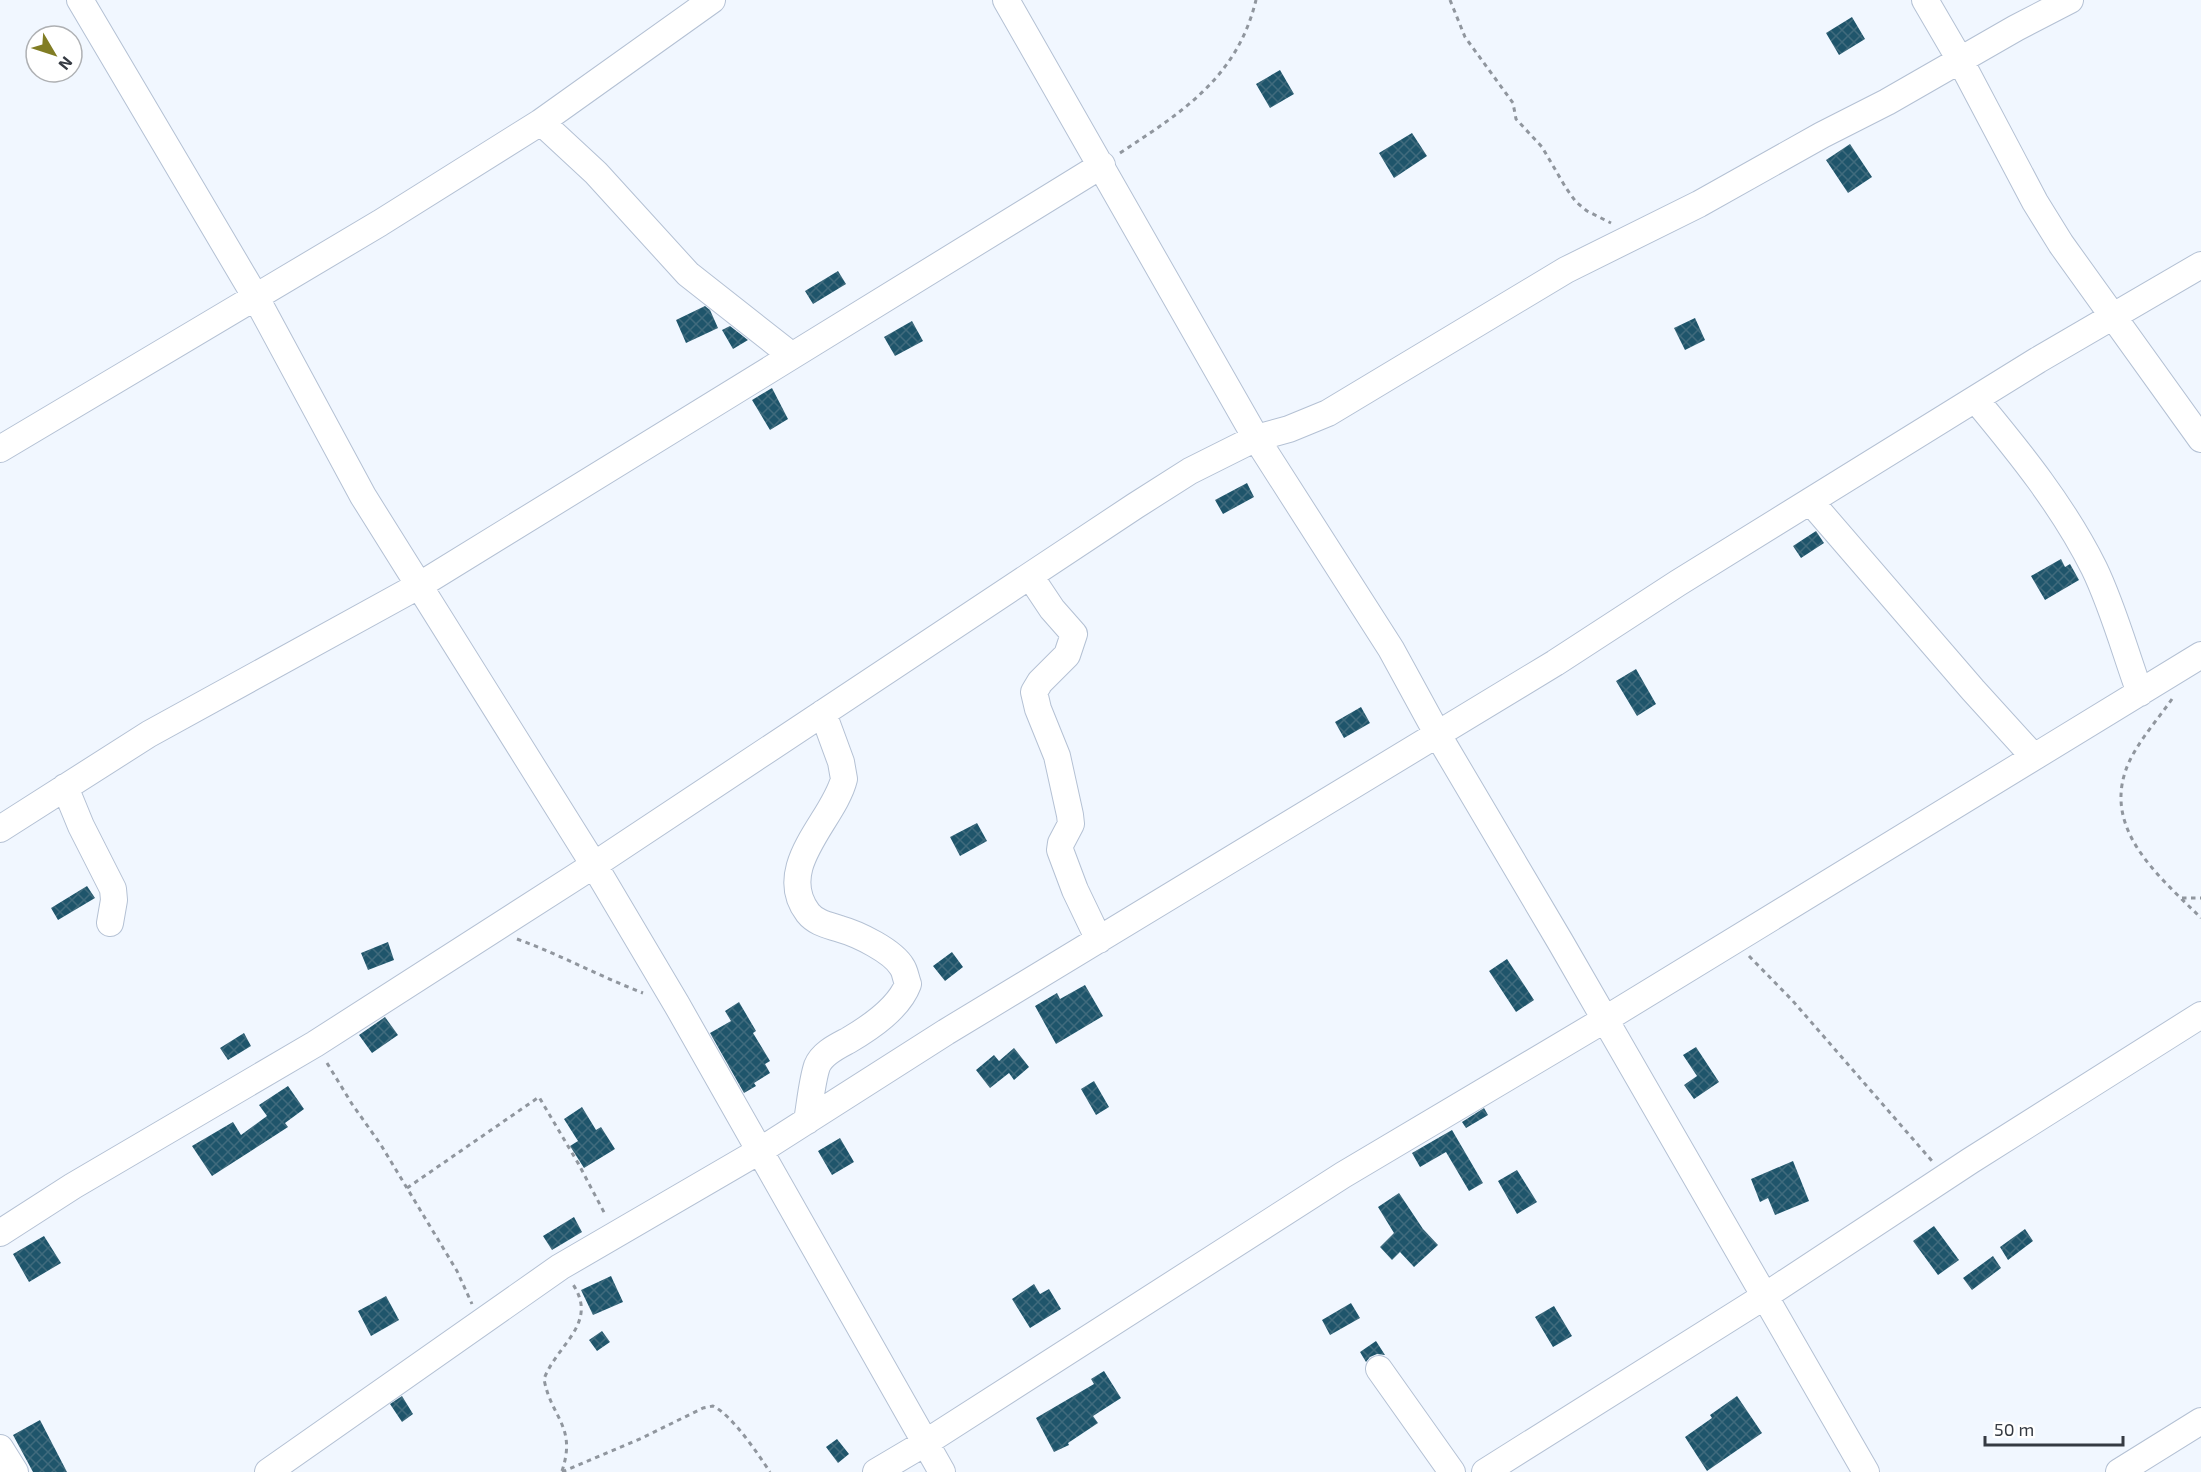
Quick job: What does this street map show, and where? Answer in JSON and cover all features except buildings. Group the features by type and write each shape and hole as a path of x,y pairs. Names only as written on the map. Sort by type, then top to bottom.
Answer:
{"street":[{"path":"80,0 255,296 363,496 594,866 761,1150 942,1472"},
{"path":"0,448 380,223 541,122 712,0"},
{"path":"1006,0 1256,438 1391,650 1438,735 1866,1472"},
{"path":"1925,0 1960,60 2035,202 2061,244 2201,439"},
{"path":"0,1233 73,1186 315,1044 594,866 823,712 1190,471 1256,438 1289,429 1328,413 1566,270 1637,236 1887,102 2070,0"},
{"path":"541,122 596,173 688,274 791,355"},
{"path":"0,829 149,734 420,585 1102,165"},
{"path":"268,1472 482,1324 560,1267 761,1150 946,1032 1438,735 1810,501 2113,316 2201,265"},
{"path":"1976,400 2049,490 2084,548 2104,593 2140,693"},
{"path":"1810,501 2034,757"},
{"path":"1030,576 1052,609 1074,634 1067,655 1040,682 1034,695 1057,756 1070,815 1071,824 1061,843 1060,850 1099,940"},
{"path":"876,1472 925,1443 1343,1175 1604,1020 2201,656"},
{"path":"807,1121 818,1065 832,1050 896,1004 905,993 908,984 902,966 886,952 869,940 816,920 806,909 801,898 800,867 806,847 844,779 841,762 823,712"},
{"path":"65,787 81,826 113,889 114,900 110,922"},
{"path":"1485,1472 1765,1296 1946,1177 2201,1015"},
{"path":"1378,1369 1452,1472"},
{"path":"2119,1472 2201,1420"},
{"path":"0,1448 15,1472"}],"path":[{"path":"1102,165 1199,98 1240,44 1256,0"},
{"path":"1450,0 1466,37 1513,104 1516,119 1542,147 1576,202 1596,216 1637,236"},
{"path":"2173,697 2132,757 2124,779 2123,820 2132,840 2145,859 2201,918"},
{"path":"2181,898 2201,898"},
{"path":"493,930 542,948 645,993"},
{"path":"1733,940 1792,1000 1946,1177"},
{"path":"315,1044 352,1104 381,1145 457,1271 482,1324"},
{"path":"407,1188 539,1097 600,1203 614,1235"},
{"path":"560,1267 578,1292 582,1303 577,1328 550,1365 544,1378 568,1442 562,1472"},
{"path":"562,1472 642,1438 703,1408 713,1406 727,1417 756,1451 770,1472"}]}
